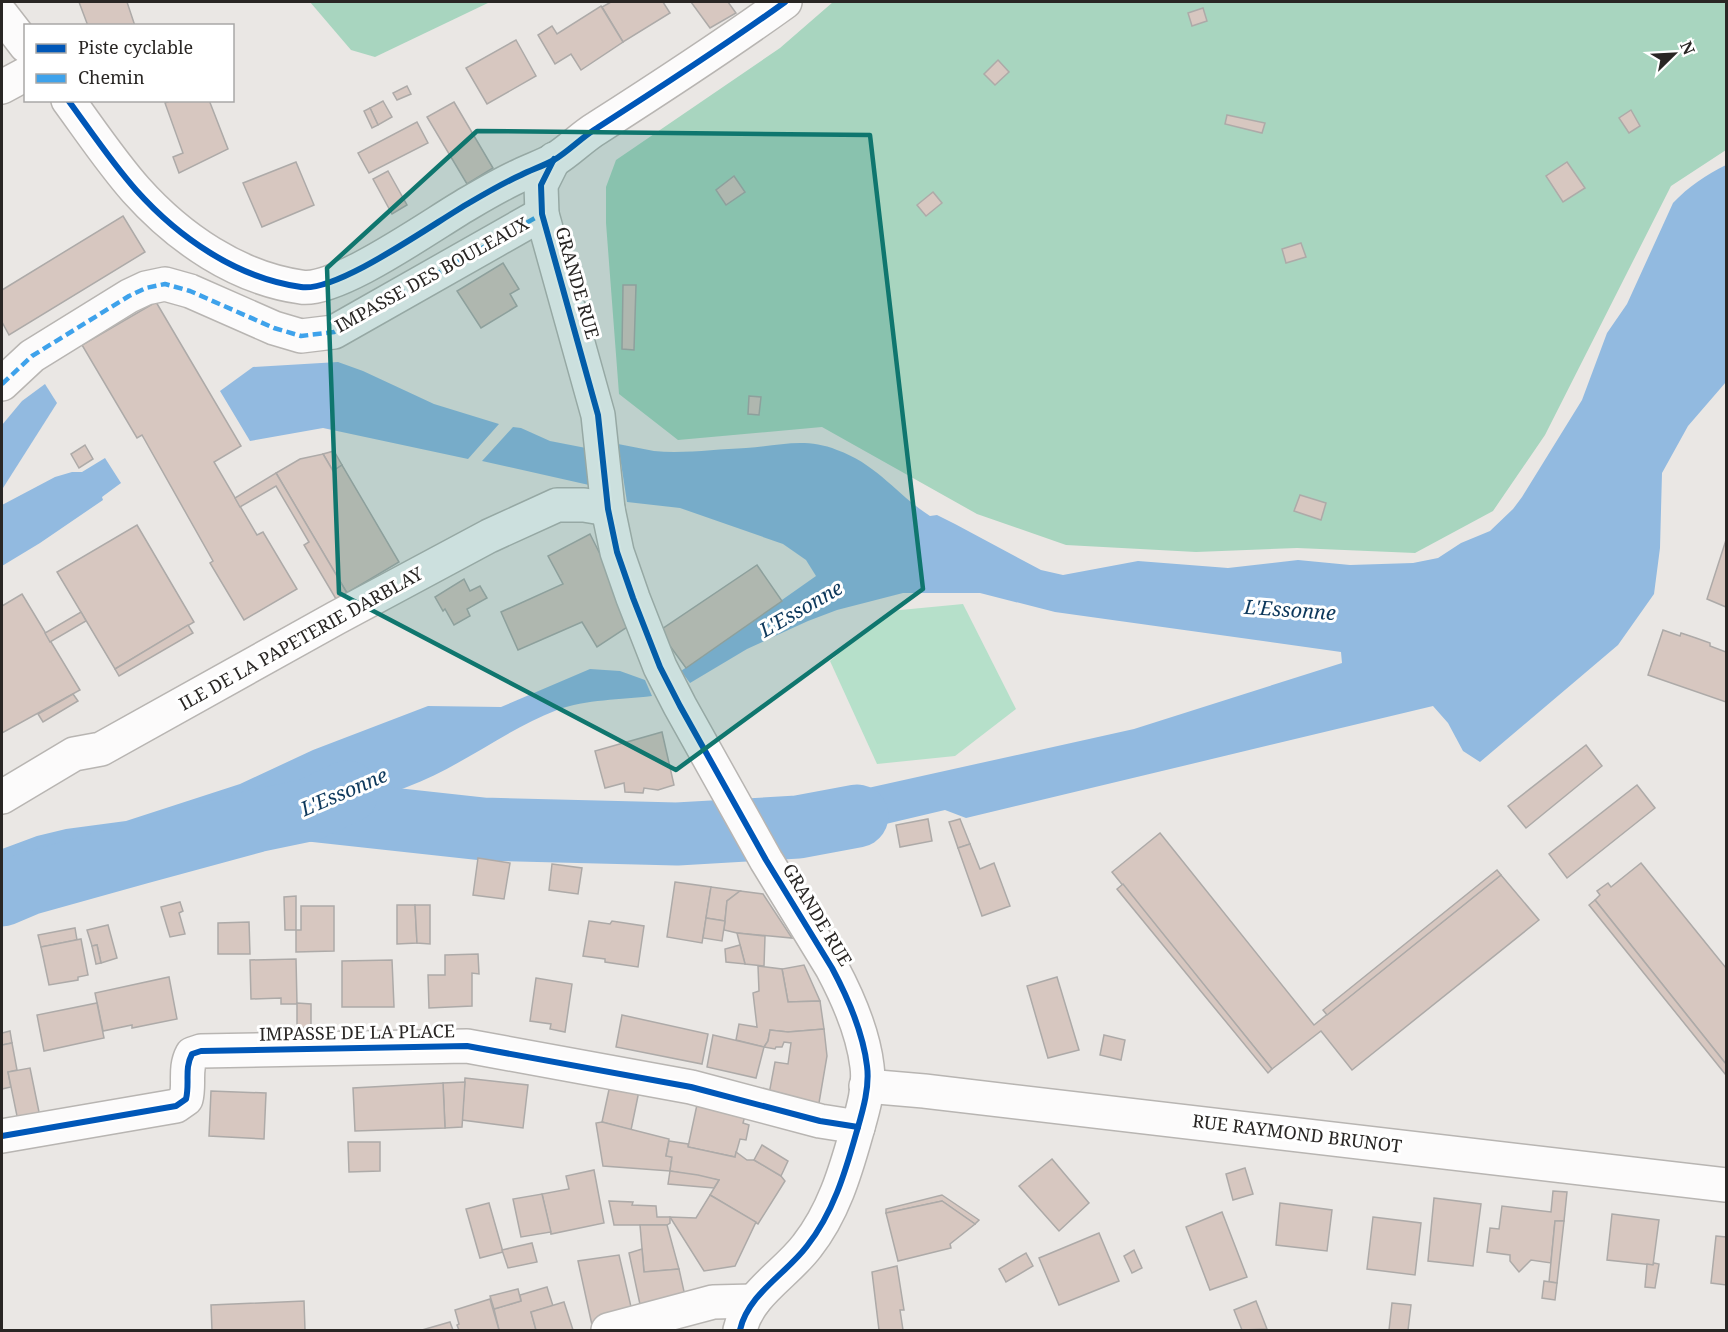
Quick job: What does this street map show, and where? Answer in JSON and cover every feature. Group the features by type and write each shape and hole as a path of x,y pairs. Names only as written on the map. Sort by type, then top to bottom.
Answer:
{"street":[{"path":"70,102 136,190 173,227 215,257 257,276 303,288 322,285 342,278 469,203 554,159 580,138 711,54 785,2"},
{"path":"2,15 24,43"},
{"path":"2,87 24,75"},
{"name":"GRANDE RUE","path":"554,159 541,185 542,214 598,415 608,509 617,552 660,668 736,810 843,990 862,1041 867,1068 866,1086 849,1165 822,1222 808,1245 754,1301 740,1330"},
{"name":"IMPASSE DES BOULEAUX","path":"2,384 32,356 129,296 146,288 165,284 190,291 274,328 301,336 334,332 542,214"},
{"name":"ILE DE LA PAPETERIE DARBLAY","path":"2,797 74,754 101,749 489,536 557,506 584,505 608,509"},
{"name":"IMPASSE DE LA PLACE","path":"2,1136 176,1106 186,1099 187,1063 192,1054 201,1051 467,1046 691,1087 820,1121 858,1127"},
{"name":"RUE RAYMOND BRUNOT","path":"866,1086 1726,1185"},
{"path":"608,1330 713,1302 754,1301"}],"highlighted area":[{"path":"477,131 870,135 923,589 676,770 339,593 327,268"}],"green space":[{"path":"310,2 490,2 375,57 351,50"},
{"path":"833,2 1726,2 1726,150 1671,186 1545,435 1493,511 1415,553 1297,548 1196,552 1066,545 977,514 822,427 678,440 619,394 606,223 606,187 616,160 780,48"},
{"path":"963,604 1016,709 955,756 877,764 830,661 890,611"}],"water":[{"path":"1726,165 1726,382 1688,426 1662,473 1660,548 1654,594 1618,645 1480,762 1463,751 1448,723 1433,706 966,818 945,810 780,849 764,811 1134,729 1342,663 1341,652 1055,612 980,593 903,593 837,610 808,621 747,649 690,683 681,671 816,576 806,560 783,544 680,508 627,502 618,444 654,451 677,452 792,443 825,446 864,463 930,516 937,515 1041,570 1063,575 1138,561 1228,568 1298,560 1350,565 1413,563 1438,558 1461,543 1490,531 1522,497 1582,400 1607,333 1627,304 1673,203 1698,181"},
{"path":"338,362 434,404 499,424 468,459 323,428 250,441 220,391 253,367"},
{"path":"45,384 57,403 3,488 2,425 22,401"},
{"path":"513,427 521,428 550,441 586,448 589,485 482,461"},
{"path":"105,458 121,483 102,497 103,500 2,566 2,505 55,477 72,472 82,472"},
{"path":"590,669 620,671 645,680 652,696 592,702 557,710 519,728 427,779 370,799 227,828 28,884 2,895 2,849 37,836 66,829 126,821 240,784 313,750 428,706 501,707"}],"building":[{"path":"79,2 127,2 134,24 87,24"},
{"path":"611,2 663,2 670,13 623,42 602,7"},
{"path":"691,2 728,2 736,13 710,28"},
{"path":"601,6 623,42 581,70 571,54 555,64 538,35 552,26 557,34"},
{"path":"1203,8 1207,21 1192,26 1188,13"},
{"path":"516,40 536,76 487,104 466,68"},
{"path":"998,60 1009,72 995,85 984,74"},
{"path":"407,86 411,94 397,100 393,93"},
{"path":"383,101 392,117 378,125 370,108"},
{"path":"210,102 228,149 179,173 173,157 183,153 165,103"},
{"path":"454,102 493,168 467,184 427,117"},
{"path":"370,108 378,125 372,128 364,111"},
{"path":"1631,110 1640,126 1629,133 1619,118"},
{"path":"1227,115 1265,123 1262,133 1225,124"},
{"path":"417,122 428,143 369,173 358,153"},
{"path":"296,162 314,205 262,227 243,183"},
{"path":"1567,162 1585,188 1563,202 1546,176"},
{"path":"388,171 407,205 392,214 373,179"},
{"path":"734,176 745,192 726,205 716,190"},
{"path":"933,192 942,203 926,216 917,205"},
{"path":"123,216 145,252 9,335 2,322 2,290"},
{"path":"1301,243 1306,257 1286,263 1282,249"},
{"path":"503,263 519,289 510,294 517,306 481,328 457,291"},
{"path":"623,285 636,285 634,350 622,349"},
{"path":"156,302 241,446 214,462 257,535 263,532 297,589 244,620 210,563 213,561 142,435 137,438 82,345"},
{"path":"749,396 761,397 759,415 748,414"},
{"path":"85,445 93,459 79,468 71,454"},
{"path":"334,451 342,465 333,471 323,454"},
{"path":"323,454 333,471 342,465 399,562 347,593 276,473 300,459"},
{"path":"276,473 347,593 336,599 304,545 309,542 276,486 240,507 235,498"},
{"path":"1300,495 1326,503 1321,520 1294,511"},
{"path":"137,525 194,622 115,669 57,572"},
{"path":"590,534 624,602 632,624 597,647 582,622 518,650 501,612 563,584 548,556"},
{"path":"1726,540 1726,607 1707,599"},
{"path":"757,565 782,601 686,668 659,631"},
{"path":"464,579 470,591 480,586 487,598 467,609 470,616 454,625 435,597"},
{"path":"22,594 80,690 2,733 2,606"},
{"path":"81,612 86,621 50,642 45,633"},
{"path":"188,625 193,633 119,676 115,669"},
{"path":"1663,630 1680,636 1681,633 1696,638 1726,652 1726,702 1648,675"},
{"path":"73,694 78,701 43,722 38,714"},
{"path":"662,732 674,785 658,790 644,788 643,793 625,792 624,783 605,788 595,751"},
{"path":"1586,745 1602,766 1526,828 1508,806"},
{"path":"1637,785 1655,808 1567,878 1549,854"},
{"path":"928,819 932,841 900,847 896,825"},
{"path":"960,819 970,844 958,848 949,822"},
{"path":"1160,833 1314,1025 1501,875 1539,920 1352,1070 1321,1031 1272,1069 1112,872"},
{"path":"970,844 980,869 994,863 1010,906 982,916 958,848"},
{"path":"478,858 510,863 504,899 473,895"},
{"path":"1641,863 1726,968 1726,1064 1595,900 1600,895 1597,891 1608,883 1611,887"},
{"path":"552,864 582,868 578,894 549,890"},
{"path":"1497,870 1501,875 1327,1015 1323,1010"},
{"path":"675,882 711,887 702,943 667,937"},
{"path":"1123,884 1272,1069 1268,1073 1117,889"},
{"path":"711,887 740,891 727,901 725,921 706,918"},
{"path":"740,891 763,894 792,938 724,930 727,901"},
{"path":"296,896 296,930 285,930 284,897"},
{"path":"1595,900 1726,1064 1726,1075 1589,905"},
{"path":"180,902 183,911 179,913 185,934 170,937 161,907"},
{"path":"397,905 415,905 417,943 397,944"},
{"path":"415,905 430,905 430,944 417,943"},
{"path":"301,906 334,906 334,951 296,952 296,930 301,930"},
{"path":"706,918 725,921 722,941 703,938"},
{"path":"589,921 610,924 612,921 644,926 638,967 583,956"},
{"path":"249,922 250,954 218,954 218,923"},
{"path":"108,925 117,958 101,963 97,945 92,946 87,930"},
{"path":"75,928 77,940 41,947 38,935"},
{"path":"737,933 765,936 764,966 745,964"},
{"path":"81,939 88,975 78,977 78,980 49,985 41,947"},
{"path":"97,945 101,963 96,964 92,946"},
{"path":"740,945 745,964 726,962 725,949"},
{"path":"478,954 479,974 472,973 472,1006 429,1008 428,975 445,975 445,955"},
{"path":"296,959 297,1004 281,1004 281,998 251,999 250,960"},
{"path":"392,960 394,1007 342,1007 342,961"},
{"path":"804,965 820,1001 788,1002 782,969"},
{"path":"758,966 782,969 788,1002 820,1001 824,1029 788,1032 770,1030 764,1047 736,1040 739,1024 757,1027 753,993 759,991"},
{"path":"169,977 177,1019 103,1031 95,993"},
{"path":"1057,977 1079,1050 1048,1058 1027,986"},
{"path":"536,978 572,984 565,1032 550,1029 551,1024 530,1021"},
{"path":"97,1003 104,1038 44,1051 37,1015"},
{"path":"297,1003 311,1004 311,1028 297,1027"},
{"path":"622,1015 708,1034 702,1064 616,1047"},
{"path":"824,1029 827,1056 819,1103 780,1100 769,1094 775,1062 788,1064 791,1043 784,1042 782,1047 775,1049 764,1047 770,1030 788,1032"},
{"path":"10,1031 12,1043 2,1045 2,1033"},
{"path":"713,1035 764,1047 756,1078 707,1067"},
{"path":"1104,1035 1125,1040 1121,1060 1100,1055"},
{"path":"12,1043 17,1070 8,1072 11,1087 2,1089 2,1045"},
{"path":"30,1068 40,1117 18,1121 8,1072"},
{"path":"465,1078 528,1085 523,1128 462,1120"},
{"path":"465,1082 462,1127 445,1128 443,1083"},
{"path":"443,1083 445,1128 355,1131 353,1088"},
{"path":"610,1085 639,1091 631,1130 602,1122"},
{"path":"211,1091 266,1093 264,1139 209,1136"},
{"path":"698,1100 746,1112 743,1123 749,1125 746,1140 740,1139 735,1157 688,1147"},
{"path":"602,1122 669,1139 666,1156 672,1157 670,1171 603,1166 596,1123"},
{"path":"669,1141 735,1157 736,1152 747,1160 754,1160 781,1176 785,1181 758,1224 710,1195 719,1180 670,1171 672,1157 666,1156"},
{"path":"348,1142 380,1142 380,1171 349,1172"},
{"path":"762,1145 788,1161 781,1176 754,1160"},
{"path":"1052,1159 1089,1203 1059,1231 1019,1186"},
{"path":"1245,1168 1253,1194 1233,1200 1226,1174"},
{"path":"594,1170 604,1223 551,1234 542,1194 569,1189 566,1176"},
{"path":"670,1171 719,1180 714,1188 668,1184"},
{"path":"1553,1191 1567,1192 1564,1221 1555,1221 1551,1263 1531,1260 1519,1272 1510,1261 1510,1255 1487,1252 1490,1228 1499,1229 1502,1206 1551,1212"},
{"path":"542,1194 551,1232 521,1237 513,1199"},
{"path":"710,1195 756,1222 735,1266 704,1271 670,1217 696,1218"},
{"path":"942,1195 979,1220 975,1224 942,1201 886,1213 886,1209"},
{"path":"1434,1198 1481,1204 1473,1266 1428,1261"},
{"path":"609,1201 656,1206 657,1217 670,1217 670,1223 667,1225 614,1225"},
{"path":"942,1201 975,1224 950,1244 951,1248 898,1261 886,1213"},
{"path":"489,1203 503,1252 480,1258 466,1209"},
{"path":"1280,1203 1332,1210 1327,1251 1276,1245"},
{"path":"1222,1212 1247,1277 1210,1290 1186,1227"},
{"path":"1612,1214 1659,1220 1653,1265 1607,1260"},
{"path":"1373,1217 1421,1223 1415,1275 1367,1269"},
{"path":"1555,1221 1564,1221 1557,1283 1549,1282"},
{"path":"640,1225 667,1225 679,1269 644,1272"},
{"path":"1099,1233 1119,1281 1059,1305 1039,1258"},
{"path":"1716,1236 1726,1237 1726,1285 1711,1283"},
{"path":"532,1243 537,1262 508,1268 502,1250"},
{"path":"642,1249 644,1272 679,1269 685,1296 641,1309 629,1253"},
{"path":"1134,1250 1142,1268 1132,1273 1124,1256"},
{"path":"1026,1253 1033,1266 1006,1282 999,1269"},
{"path":"619,1255 632,1311 592,1325 578,1261"},
{"path":"1654,1263 1659,1264 1655,1288 1645,1287 1647,1264 1653,1265"},
{"path":"897,1266 904,1310 900,1310 903,1330 879,1330 872,1272"},
{"path":"1544,1281 1557,1283 1555,1300 1542,1298"},
{"path":"547,1287 553,1306 531,1312 536,1330 499,1330 494,1309 521,1301 520,1295"},
{"path":"518,1289 521,1301 494,1309 490,1296"},
{"path":"490,1299 499,1330 459,1330 455,1310"},
{"path":"304,1301 305,1330 212,1330 211,1305"},
{"path":"1256,1301 1267,1329 1242,1330 1234,1310"},
{"path":"564,1302 573,1330 536,1330 531,1312"},
{"path":"1392,1303 1411,1305 1408,1330 1389,1330"},
{"path":"450,1322 453,1330 422,1330"}],"waterway":[{"name":"L'Essonne","path":"2,895 28,884 139,853 256,821 309,810 347,792"},
{"path":"309,810 483,829 677,834 798,827 857,816"}],"marked path":[{"path":"2,384 32,356 129,296 146,288 165,284 190,291 274,328 301,336 334,332 542,214"}],"cycle path":[{"path":"69,102 136,190 153,208 190,239 232,265 254,275 301,287 317,286 361,268 488,192 554,160 591,132 785,2"},
{"path":"554,159 541,185 542,214 598,415 608,509 617,552 633,598 660,667 680,706 766,860 844,991 865,1053 868,1074 865,1100 847,1163 831,1206 807,1246 759,1295 744,1317 740,1330"},
{"path":"2,1136 176,1106 186,1099 188,1065 192,1054 201,1051 467,1046 691,1087 820,1121 858,1127"}]}
